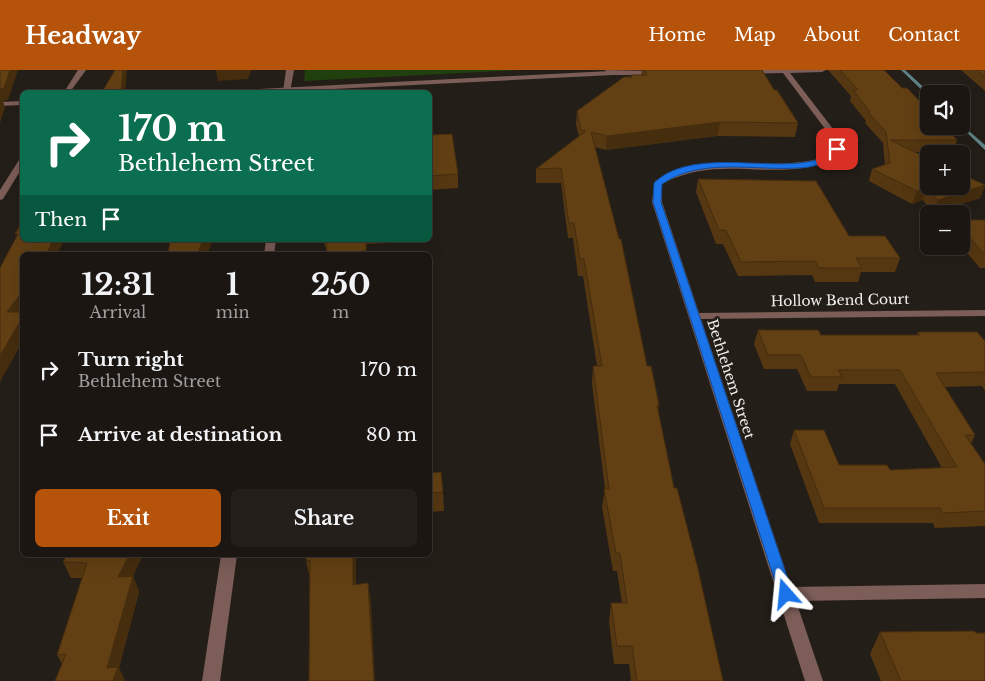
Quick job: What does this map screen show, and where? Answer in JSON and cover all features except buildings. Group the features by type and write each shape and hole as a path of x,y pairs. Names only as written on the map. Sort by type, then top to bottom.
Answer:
{"street":[{"path":"68,90 82,70"},
{"path":"287,90 290,70"},
{"path":"737,72 822,70"},
{"path":"303,90 609,71 668,72"},
{"name":"Bethlehem Street","path":"786,72 836,138 837,149 833,158 799,166 714,166 693,168 673,173 658,183 657,202 814,681"},
{"path":"0,104 20,103"},
{"path":"0,197 20,165"},
{"name":"Hollow Bend Court","path":"695,316 985,313"},
{"path":"211,681 229,557"},
{"path":"786,594 985,591"}],"green space":[{"path":"305,70 520,70 304,81"}],"waterway":[{"path":"903,70 920,86"},
{"path":"970,134 985,148"}],"route":[{"path":"786,594 657,202 658,183 673,173 693,168 714,166 799,166 815,163 833,158 837,149"}]}
